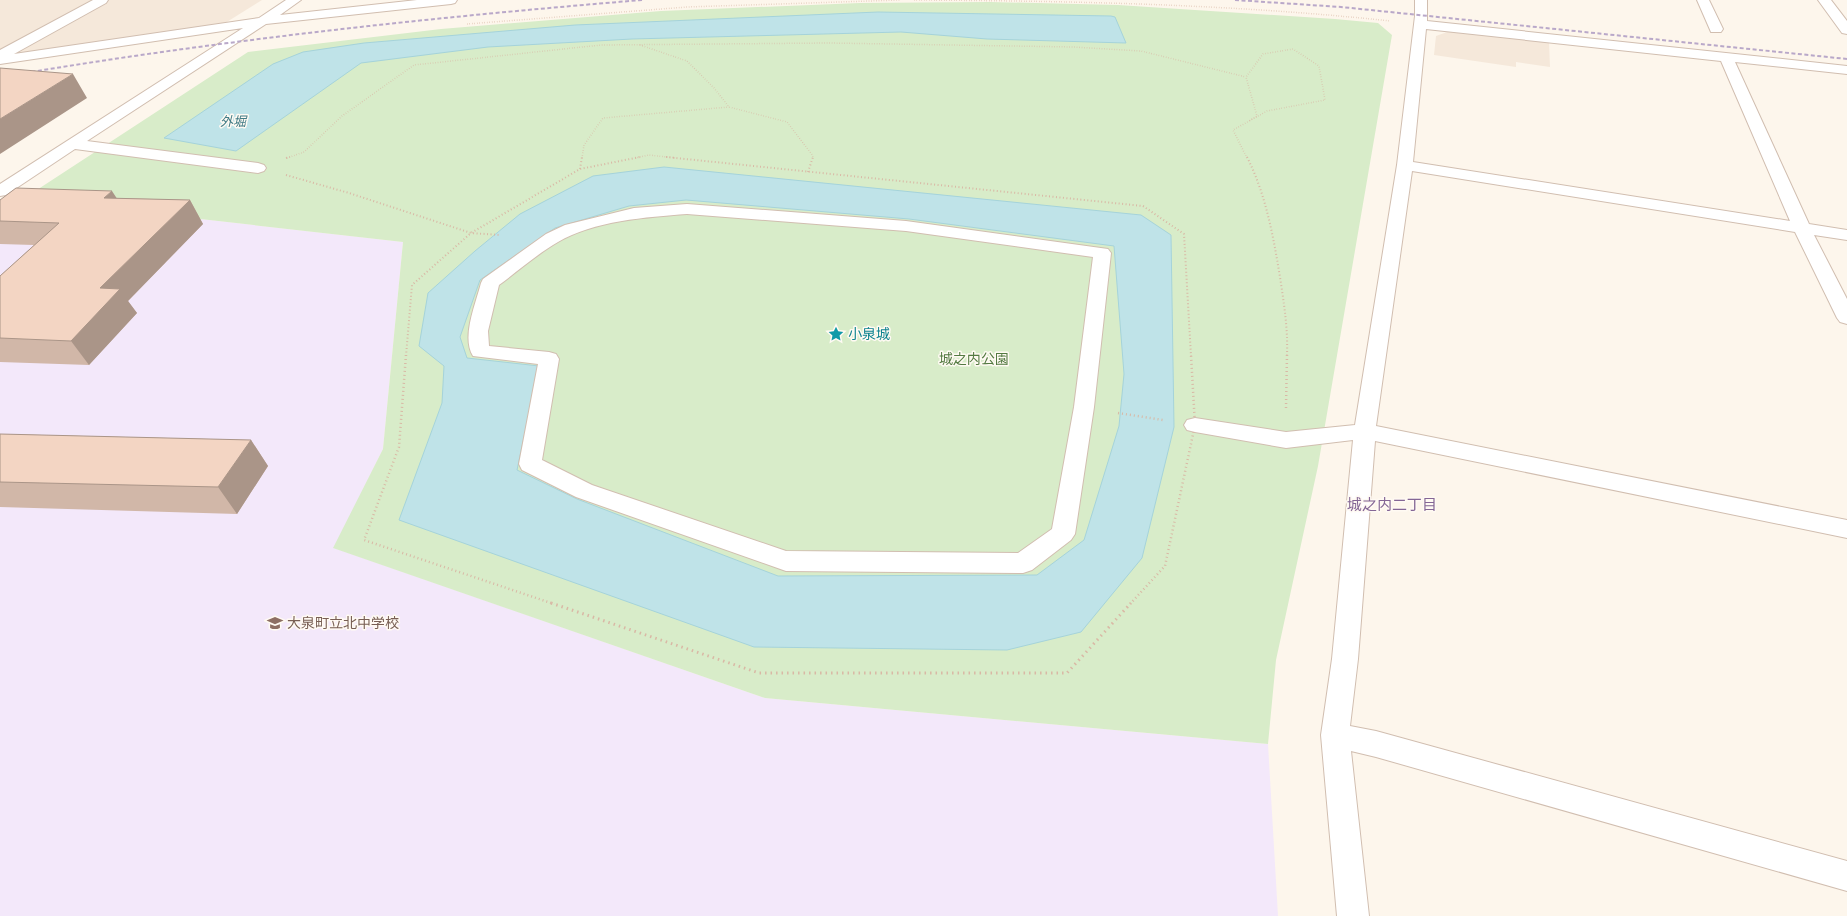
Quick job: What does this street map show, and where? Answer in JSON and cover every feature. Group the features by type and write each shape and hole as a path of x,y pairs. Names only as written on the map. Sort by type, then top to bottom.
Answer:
{"street":[{"path":"0,56 102,0"},
{"path":"0,191 295,0"},
{"path":"0,60 262,21 451,0"},
{"path":"1353,916 1335,735 1345,659 1365,431 1405,165 1420,24 1421,0"},
{"path":"1703,0 1716,29"},
{"path":"1824,0 1847,30"},
{"path":"1420,24 1847,70"},
{"path":"1726,57 1802,228 1847,318"},
{"path":"73,144 258,168"},
{"path":"1405,165 1847,235"},
{"path":"687,209 906,226 1102,253 1084,407 1063,534 1023,563 786,562 584,491 530,464 549,360 480,351 478,331 490,282 559,235 571,229 634,213 687,209"},
{"path":"1191,425 1286,440 1365,431 1847,529"},
{"path":"1335,735 1391,748 1847,876"}],"path":[{"path":"461,24 687,7 900,0"},
{"path":"914,0 1107,3 1236,8 1394,21"},
{"path":"258,168 304,152 342,116 414,65 601,45 829,43 1073,47 1141,50 1246,78"},
{"path":"638,45 687,61 714,88 729,106"},
{"path":"1246,78 1263,54 1293,49 1319,66 1325,100 1267,112 1233,130 1255,173 1272,226 1288,329 1286,440"},
{"path":"1246,78 1257,116 1249,121"},
{"path":"580,169 584,145 603,118 729,106 787,122 813,156 808,172"},
{"path":"649,155 1143,206 1184,234 1191,425 1165,566 1067,673 759,673 364,540 399,447 412,285 471,233 580,169 649,155"},
{"path":"258,168 349,193 471,233"},
{"path":"1084,407 1166,420"}],"shaded area":[{"path":"0,0 262,0 222,25 0,56"},
{"path":"1450,31 1549,42 1550,67 1516,62 1516,67 1434,55 1436,36"},
{"name":"大泉町立北中学校","path":"23,199 403,242 383,449 334,548 765,698 1268,744 1278,916 0,916 0,214"}],"green space":[{"name":"城之内公園","path":"990,2 1118,5 1335,19 1378,23 1392,35 1318,466 1276,660 1268,744 765,698 333,548 383,449 403,242 23,199 248,52 441,29 661,11 860,3"}],"water":[{"name":"外堀","path":"878,12 1111,16 1115,17 1126,43 987,39 901,32 632,39 488,47 361,63 236,151 164,138 273,64 303,52 364,43 575,25"},
{"path":"664,167 1141,215 1171,235 1174,427 1142,558 1081,632 1007,650 754,647 399,520 442,403 444,366 419,346 428,293 475,251 520,214 593,176","holes":["686,200 909,219 1114,246 1124,374 1119,426 1084,540 1037,575 778,576 577,499 517,470 539,366 467,358 460,337 480,280 555,228 629,206"]}],"building":[{"path":"0,68 73,74 0,119"},
{"path":"16,188 112,191 104,198 190,200 100,288 120,289 71,341 0,338 0,276 59,223 0,221 0,200"},
{"path":"0,434 251,440 218,487 0,482"}],"railway":[{"path":"25,73 256,39 487,14 642,0"},
{"path":"1235,0 1341,7 1847,59"}],"place":[{"name":"小泉城","path":"836,334"},
{"name":"大泉町立北中学校","path":"275,623"}],"district":[{"name":"城之内二丁目","path":"1392,505"}]}
